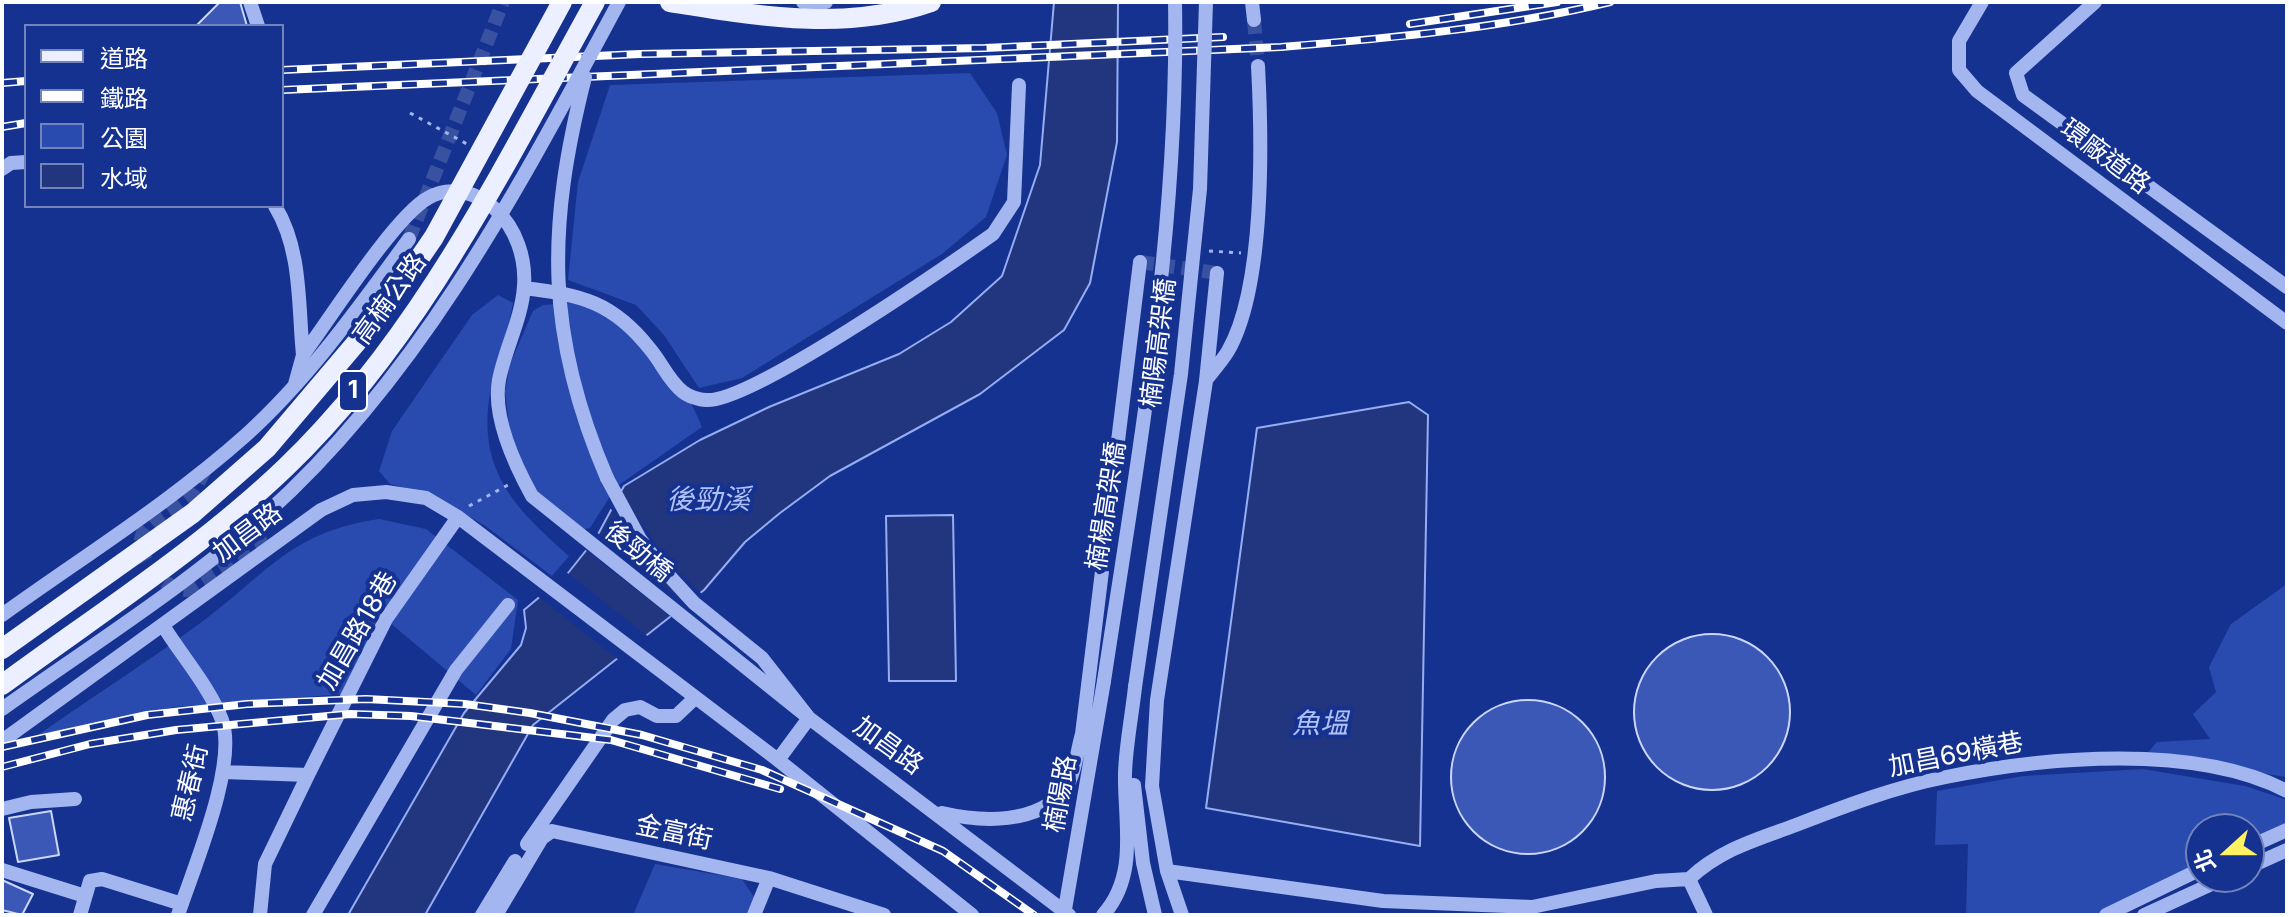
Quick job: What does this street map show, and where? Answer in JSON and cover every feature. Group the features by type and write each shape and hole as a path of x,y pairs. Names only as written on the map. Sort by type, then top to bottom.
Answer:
{"main road":[{"name":"高楠公路","path":"2,649 193,513 267,448 384,310 434,237 562,2"},
{"name":"高楠公路","path":"2,685 248,501 287,466 349,397 455,253 595,2"},
{"path":"670,2 770,16 850,20 889,15 931,2"}],"street":[{"path":"250,2 257,24"},
{"path":"2,709 226,547 304,477 371,405 426,333 489,239 619,2"},
{"path":"803,2 826,2"},
{"name":"楠楊高架橋","path":"1104,681 1152,367 1176,51 1175,2"},
{"name":"楠陽高架橋","path":"1135,687 1181,374 1200,189 1206,2"},
{"path":"1252,2 1254,20"},
{"name":"環廠道路","path":"1982,2 1959,41 1959,70 1977,91 2287,323"},
{"path":"2095,2 2016,73 2023,95 2287,287"},
{"path":"590,57 560,196 557,247 563,345 580,413 622,508 655,559 694,603 762,658 809,718 778,760"},
{"path":"1206,381 1229,349 1243,308 1254,254 1259,179 1258,66"},
{"path":"524,288 562,293 605,305 651,350 668,377 686,394 707,401 741,391 805,356 993,234 1014,202 1019,85"},
{"path":"2,169 11,163 24,162"},
{"path":"303,355 400,223 430,196 457,192 486,200 505,219 523,262 524,288 498,383 504,431 522,478"},
{"path":"276,208 286,223 295,256 303,355 295,384"},
{"path":"2,615 205,470 248,433 340,333 409,239"},
{"path":"1067,786 1082,734 1140,262"},
{"path":"1182,915 1167,871 1152,786 1157,700 1206,381 1217,273"},
{"name":"後勁橋","path":"522,478 532,496 678,615"},
{"name":"加昌路","path":"2,741 164,627 280,537 342,499 371,493 412,495 458,517 542,577 695,698"},
{"name":"加昌路18巷","path":"260,915 265,864 308,775 386,619 458,517"},
{"path":"313,915 456,670 508,605"},
{"name":"加昌路","path":"678,615 1066,914"},
{"name":"惠春街","path":"164,627 222,719 226,738 223,772 180,909"},
{"name":"楠陽路","path":"1066,914 1104,681"},
{"path":"1103,915 1124,880 1127,852 1125,772 1135,687"},
{"path":"1135,687 1134,783 1143,863 1155,915"},
{"path":"482,915 496,888 613,720 625,710 640,707 657,716 676,716 695,698 972,915"},
{"path":"937,812 972,820 1026,814 1050,804 1092,759"},
{"name":"加昌69橫巷","path":"1689,879 1714,856 1858,801 1946,777 2052,762 2135,761 2205,765 2287,791"},
{"path":"223,772 308,775"},
{"path":"2,809 31,802 75,799"},
{"path":"2265,840 2287,830"},
{"name":"金富街","path":"496,915 542,838 552,831 769,878 884,915"},
{"path":"2265,860 2287,850"},
{"path":"2,870 85,896"},
{"path":"1167,871 1383,901 1532,907 1656,881 1689,879 1706,915"},
{"path":"2106,915 2185,876"},
{"path":"754,915 769,878"},
{"path":"80,915 90,881 102,879 180,909"},
{"path":"2147,894 2153,913 2194,893"}],"path":[{"path":"410,113 469,145"},
{"path":"1203,251 1254,254"},
{"path":"458,517 470,505 522,478"}],"green space":[{"path":"970,73 997,113 1007,155 986,217 942,254 742,378 699,388 664,335 636,305 568,280 578,182 610,85"},
{"path":"498,295 513,303 490,393 487,420 489,445 504,486 532,521 569,556 552,576 484,525 430,494 390,484 379,471 392,431 472,315"},
{"path":"571,303 603,311 652,347 686,393 702,427 616,487 590,528 580,530 534,489 510,431 505,391 510,364 533,311 543,305"},
{"path":"379,519 426,529 518,600 511,649 476,695 383,617 344,694 174,707 35,737 186,634 285,555 325,533"},
{"path":"2287,584 2287,777 2144,757 2157,742 2210,739 2193,714 2216,692 2209,667 2231,624"},
{"path":"2143,769 2245,786 2287,800 2287,823 2265,833 2265,813 2185,813 2185,872 2096,915 1966,914 1968,844 1935,845 1937,791 2023,776"},
{"path":"655,864 742,879 754,897 747,915 633,915"}],"water":[{"name":"後勁溪","path":"1054,2 1118,2 1117,142 1090,283 1064,330 980,394 830,476 780,513 745,542 704,590 533,725 425,915 348,915 464,713 521,645 526,628 524,610 568,573 596,538 624,486 700,440 769,407 899,354 951,322 1002,276 1040,165"},
{"name":"魚塭","path":"1409,402 1428,415 1420,846 1206,808 1257,428"},
{"path":"953,515 956,681 889,681 886,516"}],"pier":[{"path":"618,489 670,564 702,594 674,619 583,548 595,531 679,598 648,563 609,506"},
{"path":"565,571 650,638 620,661 536,595"}],"building":[{"path":"220,2 240,2 246,24 198,24"},
{"path":"1712,634 1742,639 1767,657 1785,682 1790,712 1785,742 1767,767 1742,785 1712,790 1682,785 1657,767 1639,742 1634,712 1639,682 1657,657 1682,639"},
{"path":"1528,700 1557,706 1582,723 1599,748 1605,777 1599,806 1582,831 1557,848 1528,854 1499,848 1474,831 1457,806 1451,777 1457,748 1474,723 1499,706"},
{"path":"51,811 59,855 18,862 9,818"},
{"path":"2,880 33,894 22,915 2,910"}],"tunnel":[{"path":"409,239 503,2"},
{"path":"1254,20 1258,66"},
{"path":"1140,262 1217,273"},
{"path":"205,470 192,492 149,524 143,533 141,543 144,556 157,575 173,587 186,590 243,554 272,541"}],"railway":[{"path":"1410,24 1557,2"},
{"path":"284,90 1281,47 1488,25 1610,2"},
{"path":"284,70 640,54 985,48 1223,37"},
{"path":"2,83 24,81"},
{"path":"2,127 24,123"},
{"path":"2,747 147,715 247,704 366,699 465,704 530,713 642,735 762,770 943,851 1034,915"},
{"path":"2,767 90,744 176,730 350,714 411,716 611,740 780,789"}]}
